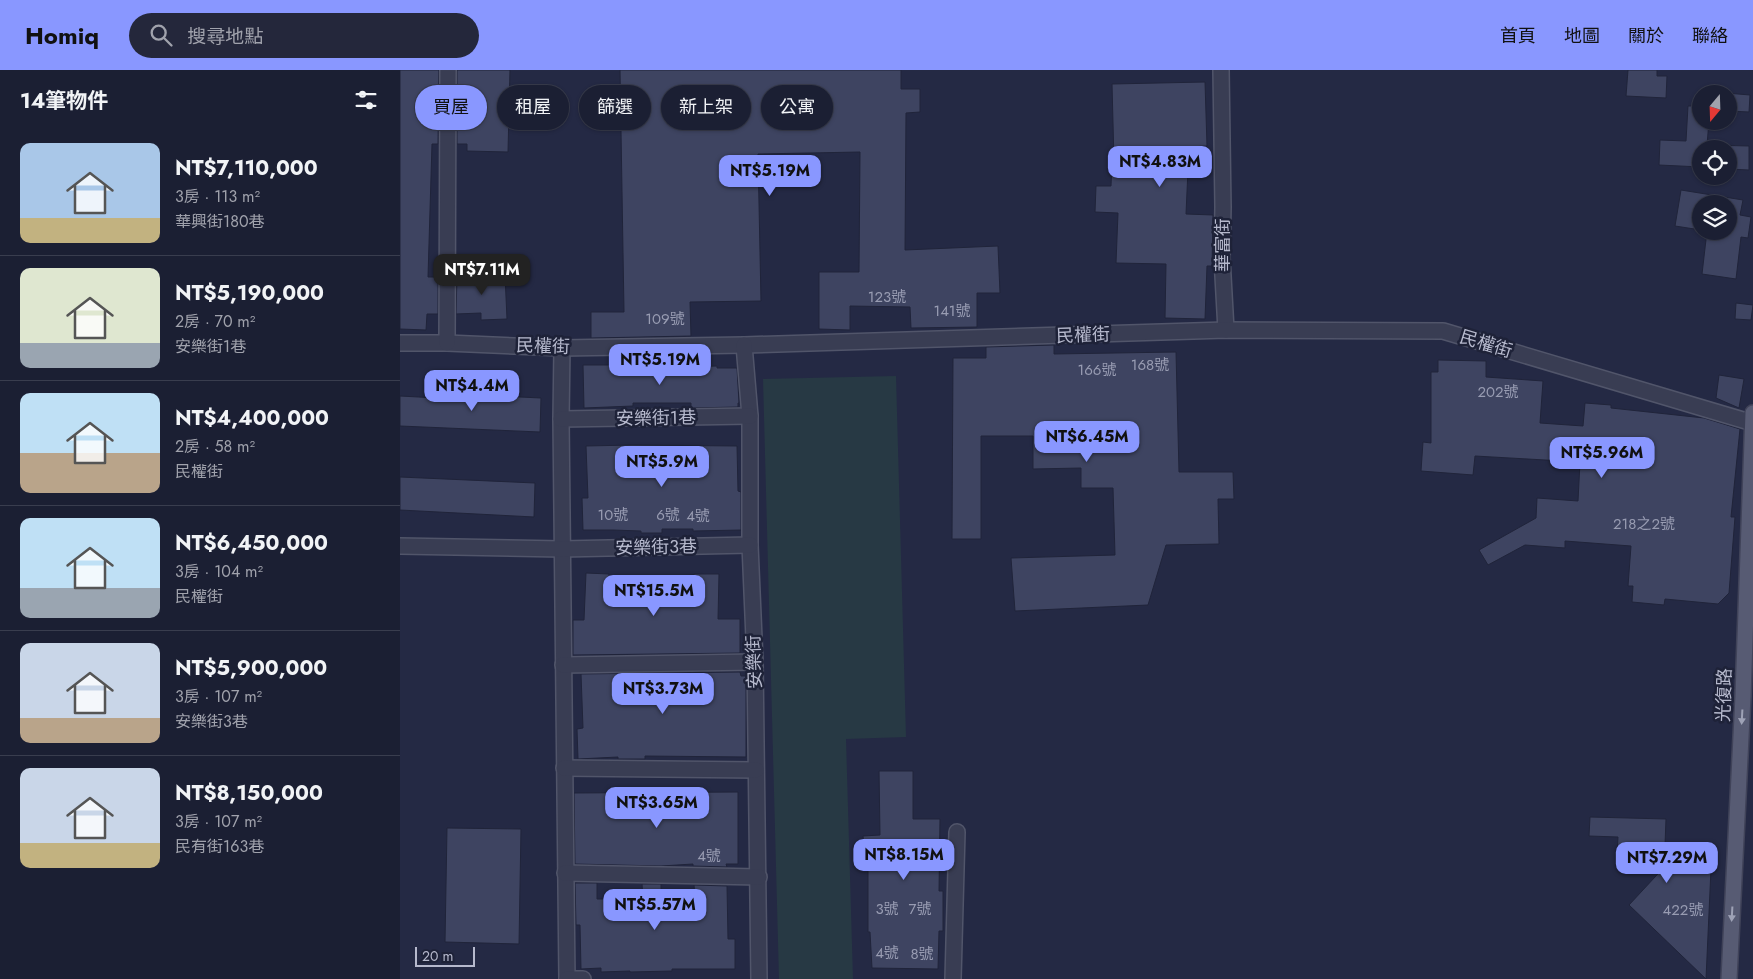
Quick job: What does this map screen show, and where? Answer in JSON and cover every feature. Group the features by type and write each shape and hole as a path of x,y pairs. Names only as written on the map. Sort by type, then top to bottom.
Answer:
{"main road":[{"name":"光復路","path":"1729,979 1748,696 1753,420"}],"street":[{"path":"447,343 448,70"},
{"name":"華富街","path":"1221,70 1222,258 1226,330"},
{"name":"民權街","path":"400,343 562,348 744,345 1226,330 1443,332 1753,420"},
{"name":"安樂街","path":"744,345 750,416 750,544 755,662 759,979"},
{"path":"562,348 562,549 567,979 582,979"},
{"name":"安樂街1巷","path":"561,419 750,416"},
{"name":"安樂街3巷","path":"400,546 562,549 750,544"},
{"path":"563,665 755,662"},
{"path":"564,768 756,770"},
{"path":"953,979 957,832"},
{"path":"565,873 759,877"}],"shaded area":[{"path":"896,376 906,737 846,739 853,979 779,979 763,379"}],"building":[{"path":"400,70 439,70 439,85 415,85 415,130 438,130 438,144 432,144 428,277 438,277 438,314 427,314 426,330 400,329"},
{"path":"457,70 510,70 510,85 497,85 497,130 509,130 508,152 467,151 467,144 457,144 457,130 487,130 487,85 457,85"},
{"path":"620,70 901,70 901,89 920,89 920,112 906,113 905,250 998,246 1000,293 977,293 977,327 911,328 910,307 850,306 850,330 819,329 819,272 859,272 860,152 758,154 761,301 690,302 691,336 591,338 591,312 624,312 621,130 651,130 651,85 620,85"},
{"path":"1628,70 1657,70 1657,76 1667,76 1666,98 1626,96"},
{"path":"1205,82 1207,146 1189,147 1186,214 1213,215 1212,266 1207,266 1205,319 1165,318 1166,264 1116,263 1118,213 1095,212 1096,186 1111,186 1112,162 1114,162 1112,84"},
{"path":"1738,94 1750,95 1749,112 1738,111"},
{"path":"1688,106 1692,106 1692,130 1708,130 1707,140 1692,140 1692,167 1659,165 1660,140 1686,141"},
{"path":"1737,146 1749,146 1749,170 1737,169"},
{"path":"1681,190 1712,195 1692,195 1692,229 1675,226"},
{"path":"1737,199 1743,200 1740,215 1751,217 1748,238 1741,237 1736,279 1702,274 1706,240 1737,240"},
{"path":"505,275 507,319 481,320 481,313 456,314 457,276"},
{"path":"1736,303 1753,305 1751,320 1735,319"},
{"path":"1054,345 1054,354 1176,352 1179,472 1233,472 1234,499 1218,499 1219,544 1166,545 1148,605 1015,611 1011,558 1115,555 1113,488 1081,488 1081,468 1033,469 1033,436 981,436 981,539 952,539 953,358 986,358 986,347"},
{"path":"1438,360 1486,361 1486,377 1543,381 1540,423 1583,426 1585,403 1611,405 1611,408 1704,418 1740,429 1731,517 1735,517 1729,593 1718,604 1665,599 1664,605 1632,602 1633,586 1628,586 1631,546 1565,541 1565,548 1525,545 1488,565 1479,550 1536,518 1537,498 1578,501 1580,462 1475,456 1473,475 1421,471 1423,442 1431,443 1431,372 1438,372"},
{"path":"583,365 632,365 632,368 717,366 717,368 737,368 738,407 691,408 691,403 633,403 633,406 584,408"},
{"path":"1719,375 1744,379 1739,408 1716,398"},
{"path":"438,393 541,398 540,432 400,426 400,396 437,398"},
{"path":"586,446 737,446 738,491 741,492 741,530 693,531 693,529 662,529 662,533 641,533 641,531 583,530 582,498 588,498"},
{"path":"400,477 535,483 534,517 400,510"},
{"path":"586,573 609,574 609,576 662,577 719,574 718,619 740,619 740,653 573,655 573,620 584,620"},
{"path":"740,672 741,676 746,676 746,757 645,756 645,759 618,759 618,757 578,759 577,729 583,728 581,674"},
{"path":"879,771 913,771 913,819 940,819 939,891 943,891 943,931 939,931 938,969 872,968 870,932 868,932 868,868 866,868 863,836 880,835"},
{"path":"738,792 738,864 726,864 727,867 693,866 693,864 661,866 575,864 574,793"},
{"path":"1590,817 1666,819 1665,845 1712,847 1706,979 1629,905 1668,863 1622,860 1623,854 1617,854 1618,837 1589,836"},
{"path":"447,828 521,829 519,944 445,942"},
{"path":"575,883 597,883 597,899 643,899 642,884 661,884 661,898 695,897 694,885 727,886 728,939 735,939 735,969 601,972 601,968 581,969 580,925 576,925"}]}
